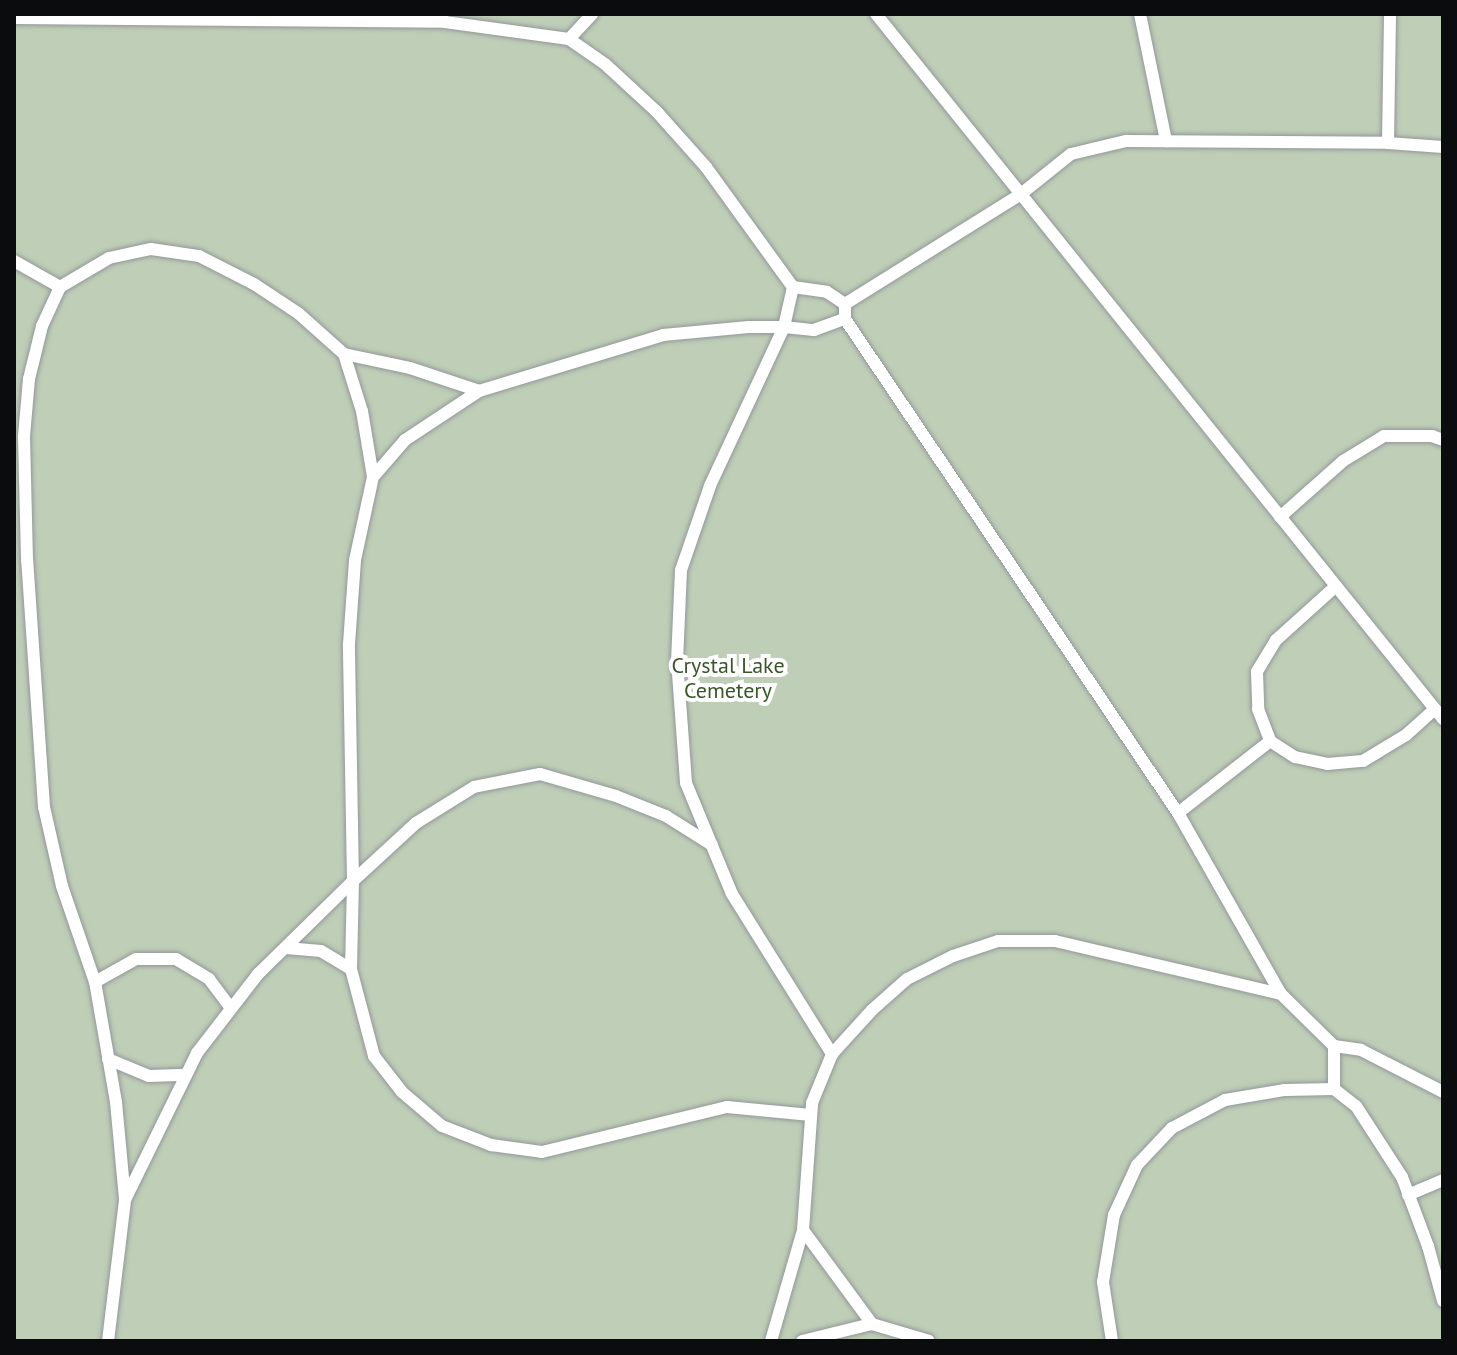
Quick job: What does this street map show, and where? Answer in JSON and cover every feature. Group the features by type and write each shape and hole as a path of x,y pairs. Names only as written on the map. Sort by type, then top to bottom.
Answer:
{"lane":[{"path":"569,39 592,14"},
{"path":"876,14 1439,714 1363,761 1327,764 1295,757 1270,741 1258,709 1257,672 1276,640 1336,586"},
{"path":"1140,14 1166,141"},
{"path":"1388,143 1390,14"},
{"path":"14,18 89,16 445,22 569,39 605,64 657,112 706,167 793,287 827,292 845,304"},
{"path":"845,304 1021,194 1071,154 1126,141 1388,143 1443,147"},
{"path":"108,1341 125,1200 95,982 62,886 44,807 27,560 24,436 29,379 42,326 60,287 109,258 151,249 199,256 254,284 298,313 344,354 410,368 479,391"},
{"path":"14,261 60,287"},
{"path":"793,287 784,327 710,486 681,570 677,660 686,783 732,894 832,1054"},
{"path":"845,304 845,319 1178,813 1281,994 1334,1046 1361,1050 1443,1092"},
{"path":"373,477 405,440 479,391 663,335 749,327 814,330 845,319"},
{"path":"344,354 362,411 373,477 355,560 349,644 353,881 351,969 374,1056 402,1092 442,1126 491,1145 542,1152 727,1107 811,1115"},
{"path":"1280,517 1343,461 1384,436 1432,436 1443,440"},
{"path":"1178,813 1270,741"},
{"path":"125,1200 197,1053 258,974 416,823 474,787 540,774 616,796 666,816 712,845"},
{"path":"771,1341 803,1230 812,1103 832,1054 872,1010 907,979 953,956 998,941 1055,941 1281,994"},
{"path":"286,948 321,951 351,969"},
{"path":"95,982 136,959 176,959 209,979 231,1008"},
{"path":"1334,1046 1334,1089"},
{"path":"108,1059 149,1076 186,1075"},
{"path":"1112,1341 1103,1282 1114,1215 1137,1165 1172,1128 1225,1100 1285,1090 1334,1089 1356,1106 1402,1177 1443,1301"},
{"path":"1408,1195 1443,1180"},
{"path":"803,1230 872,1324"},
{"path":"802,1341 872,1324 929,1341"}],"green space":[{"name":"Crystal Lake Cemetery","path":"14,14 1443,14 1443,1341 14,1341"}]}
